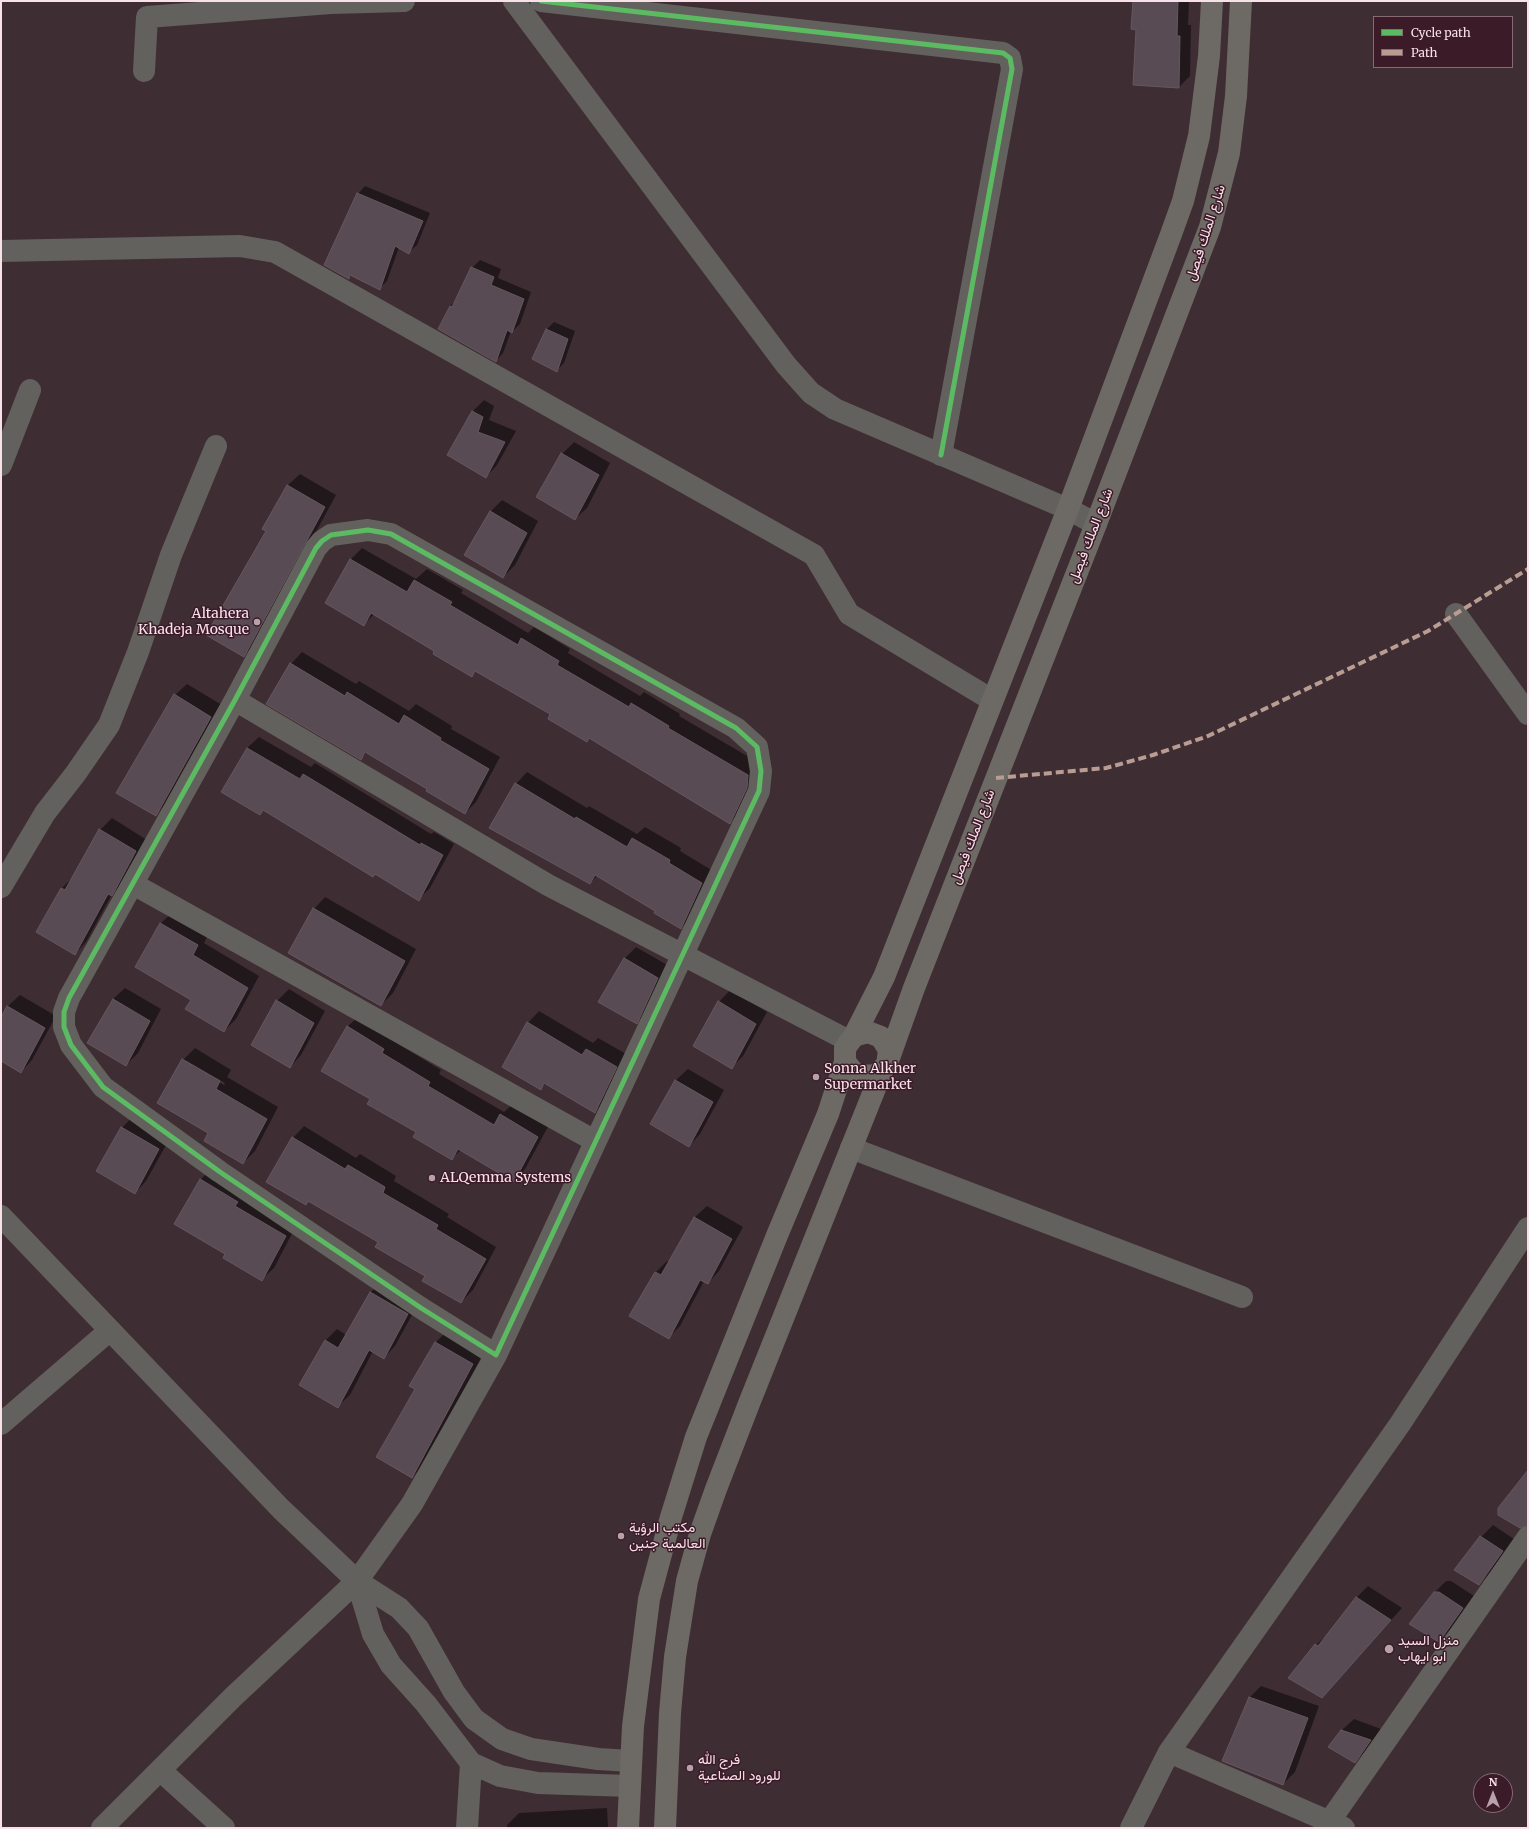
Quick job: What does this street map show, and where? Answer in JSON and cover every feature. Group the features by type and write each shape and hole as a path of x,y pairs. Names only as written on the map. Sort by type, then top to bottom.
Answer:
{"main road":[{"path":"628,1828 633,1726 649,1599 671,1517 696,1437 778,1233 828,1114 849,1046 884,977 1068,509 1185,194 1204,108 1212,1"},
{"name":"شارع الملك فيصل","path":"666,1828 670,1713 675,1657 689,1574 716,1489 851,1148 886,1064 914,988 1197,262 1220,194 1229,154 1236,96 1241,1"},
{"path":"868,1032 881,1037 886,1043 886,1064 876,1075 861,1076 854,1073 849,1046 868,1032"}],"street":[{"path":"144,71 147,17 331,3 404,1"},
{"path":"514,1 786,365 811,394 834,409 1068,509 1096,524"},
{"path":"541,1 1003,53 1010,58 1012,68 941,455"},
{"path":"1,251 240,246 275,252 814,555 849,614 992,700"},
{"path":"1,465 30,390"},
{"path":"1,888 45,813 76,773 109,725 138,652 171,555 216,446"},
{"path":"102,1828 233,1697 357,1581 412,1504 496,1355 759,791 761,770 757,747 736,728 391,534 368,530 331,535 319,544 235,700 69,998 64,1012 64,1027 69,1041 97,1081 220,1172 421,1308 496,1355"},
{"path":"1456,614 1528,714"},
{"path":"235,700 548,885 849,1046"},
{"path":"133,884 595,1141"},
{"path":"851,1148 1242,1297"},
{"path":"1,1216 109,1331 281,1509 357,1581 399,1608 418,1628 454,1692 474,1719 502,1739 531,1749 544,1752 631,1761"},
{"path":"1130,1828 1169,1752 1400,1424 1528,1228"},
{"path":"1,1424 109,1331"},
{"path":"1169,1752 1336,1825 1528,1537"},
{"path":"357,1581 373,1634 391,1665 426,1704 471,1763 500,1776 538,1783 630,1786"},
{"path":"467,1828 471,1763"},
{"path":"160,1770 224,1828"}],"building":[{"path":"1133,1 1178,1 1177,36 1180,36 1179,88 1133,85 1136,30 1131,29"},
{"path":"357,193 423,221 409,254 395,246 380,290 350,275 349,279 324,265"},
{"path":"471,267 494,277 491,285 524,299 512,333 507,330 496,362 438,329 450,306 452,307"},
{"path":"546,329 568,339 557,372 532,359"},
{"path":"472,411 483,417 478,432 505,442 486,478 447,455"},
{"path":"561,453 599,475 575,520 536,497"},
{"path":"287,485 325,507 244,657 206,635 266,531 262,529"},
{"path":"490,511 527,533 503,578 464,555"},
{"path":"350,559 407,592 414,580 452,602 450,605 518,645 521,638 559,661 557,665 629,707 631,703 669,726 668,728 748,775 747,788 730,824 589,738 587,742 548,719 550,714 475,671 472,677 433,654 434,651 371,613 364,626 325,603"},
{"path":"290,663 345,696 347,692 399,724 404,715 441,738 440,740 489,769 465,814 426,791 427,789 365,752 361,760 266,704"},
{"path":"174,694 211,717 156,816 116,793"},
{"path":"247,748 300,779 303,774 420,845 421,843 443,855 419,901 375,874 373,877 263,810 260,815 221,792"},
{"path":"515,783 575,819 576,817 627,847 632,838 670,860 669,863 702,883 681,929 654,913 655,911 595,875 590,884 489,828"},
{"path":"99,829 136,851 112,896 108,894 75,955 36,932 61,888 65,890"},
{"path":"313,908 405,961 381,1006 288,953"},
{"path":"160,923 198,945 193,955 248,988 224,1032 185,1009 191,1000 135,967"},
{"path":"624,958 658,978 637,1024 598,1002"},
{"path":"113,999 150,1021 126,1066 87,1043"},
{"path":"276,1000 314,1023 290,1068 251,1045"},
{"path":"718,1001 756,1024 732,1069 693,1046"},
{"path":"7,1006 45,1028 21,1073 1,1061 1,1017"},
{"path":"527,1022 582,1055 586,1049 617,1067 595,1113 544,1083 541,1090 502,1067"},
{"path":"347,1026 384,1049 382,1053 430,1082 428,1086 494,1125 500,1114 538,1137 514,1182 458,1149 452,1160 413,1137 416,1132 367,1104 370,1099 321,1071"},
{"path":"182,1059 220,1081 216,1089 267,1119 243,1164 204,1141 208,1133 157,1103"},
{"path":"675,1080 713,1102 689,1147 650,1124"},
{"path":"121,1127 159,1149 135,1194 96,1171"},
{"path":"292,1137 345,1169 348,1165 385,1187 383,1193 438,1225 436,1229 486,1259 461,1303 422,1281 425,1276 375,1247 378,1242 308,1201 306,1205 266,1182"},
{"path":"200,1179 238,1202 235,1206 286,1236 262,1281 223,1258 225,1254 174,1224"},
{"path":"694,1217 732,1239 708,1284 700,1280 669,1339 629,1316 655,1272 661,1275"},
{"path":"370,1292 408,1314 384,1359 369,1350 338,1408 299,1385 325,1340 338,1348"},
{"path":"435,1342 473,1364 412,1478 376,1457 415,1389 409,1386"},
{"path":"1528,1470 1528,1525 1520,1528 1498,1515 1498,1508"},
{"path":"1480,1536 1503,1551 1479,1585 1454,1570"},
{"path":"1434,1592 1439,1592 1463,1608 1439,1642 1409,1624"},
{"path":"1356,1597 1391,1620 1322,1698 1288,1678 1315,1644 1318,1646"},
{"path":"1249,1697 1308,1718 1283,1785 1222,1761"},
{"path":"1341,1730 1371,1740 1355,1763 1328,1747"}],"marked path":[{"path":"996,778 1106,768 1153,755 1208,736 1428,631 1528,569"}],"cycle path":[{"path":"541,1 1003,53 1010,58 1012,69 941,455"},
{"path":"368,530 391,534 736,728 757,747 761,771 759,791 496,1355 421,1308 220,1172 103,1087 71,1045 64,1027 64,1012 69,998 235,700 316,548 322,541 331,535 368,530"}],"place":[{"name":"Altahera Khadeja Mosque","path":"257,622"},
{"name":"Sonna Alkher Supermarket","path":"816,1077"},
{"name":"ALQemma Systems","path":"432,1178"},
{"name":"مكتب الرؤية العالمية جنين","path":"621,1536"},
{"name":"منزل السيد ابو ايهاب","path":"1389,1649"},
{"name":"فرج الله للورود الصناعية","path":"690,1768"}]}
